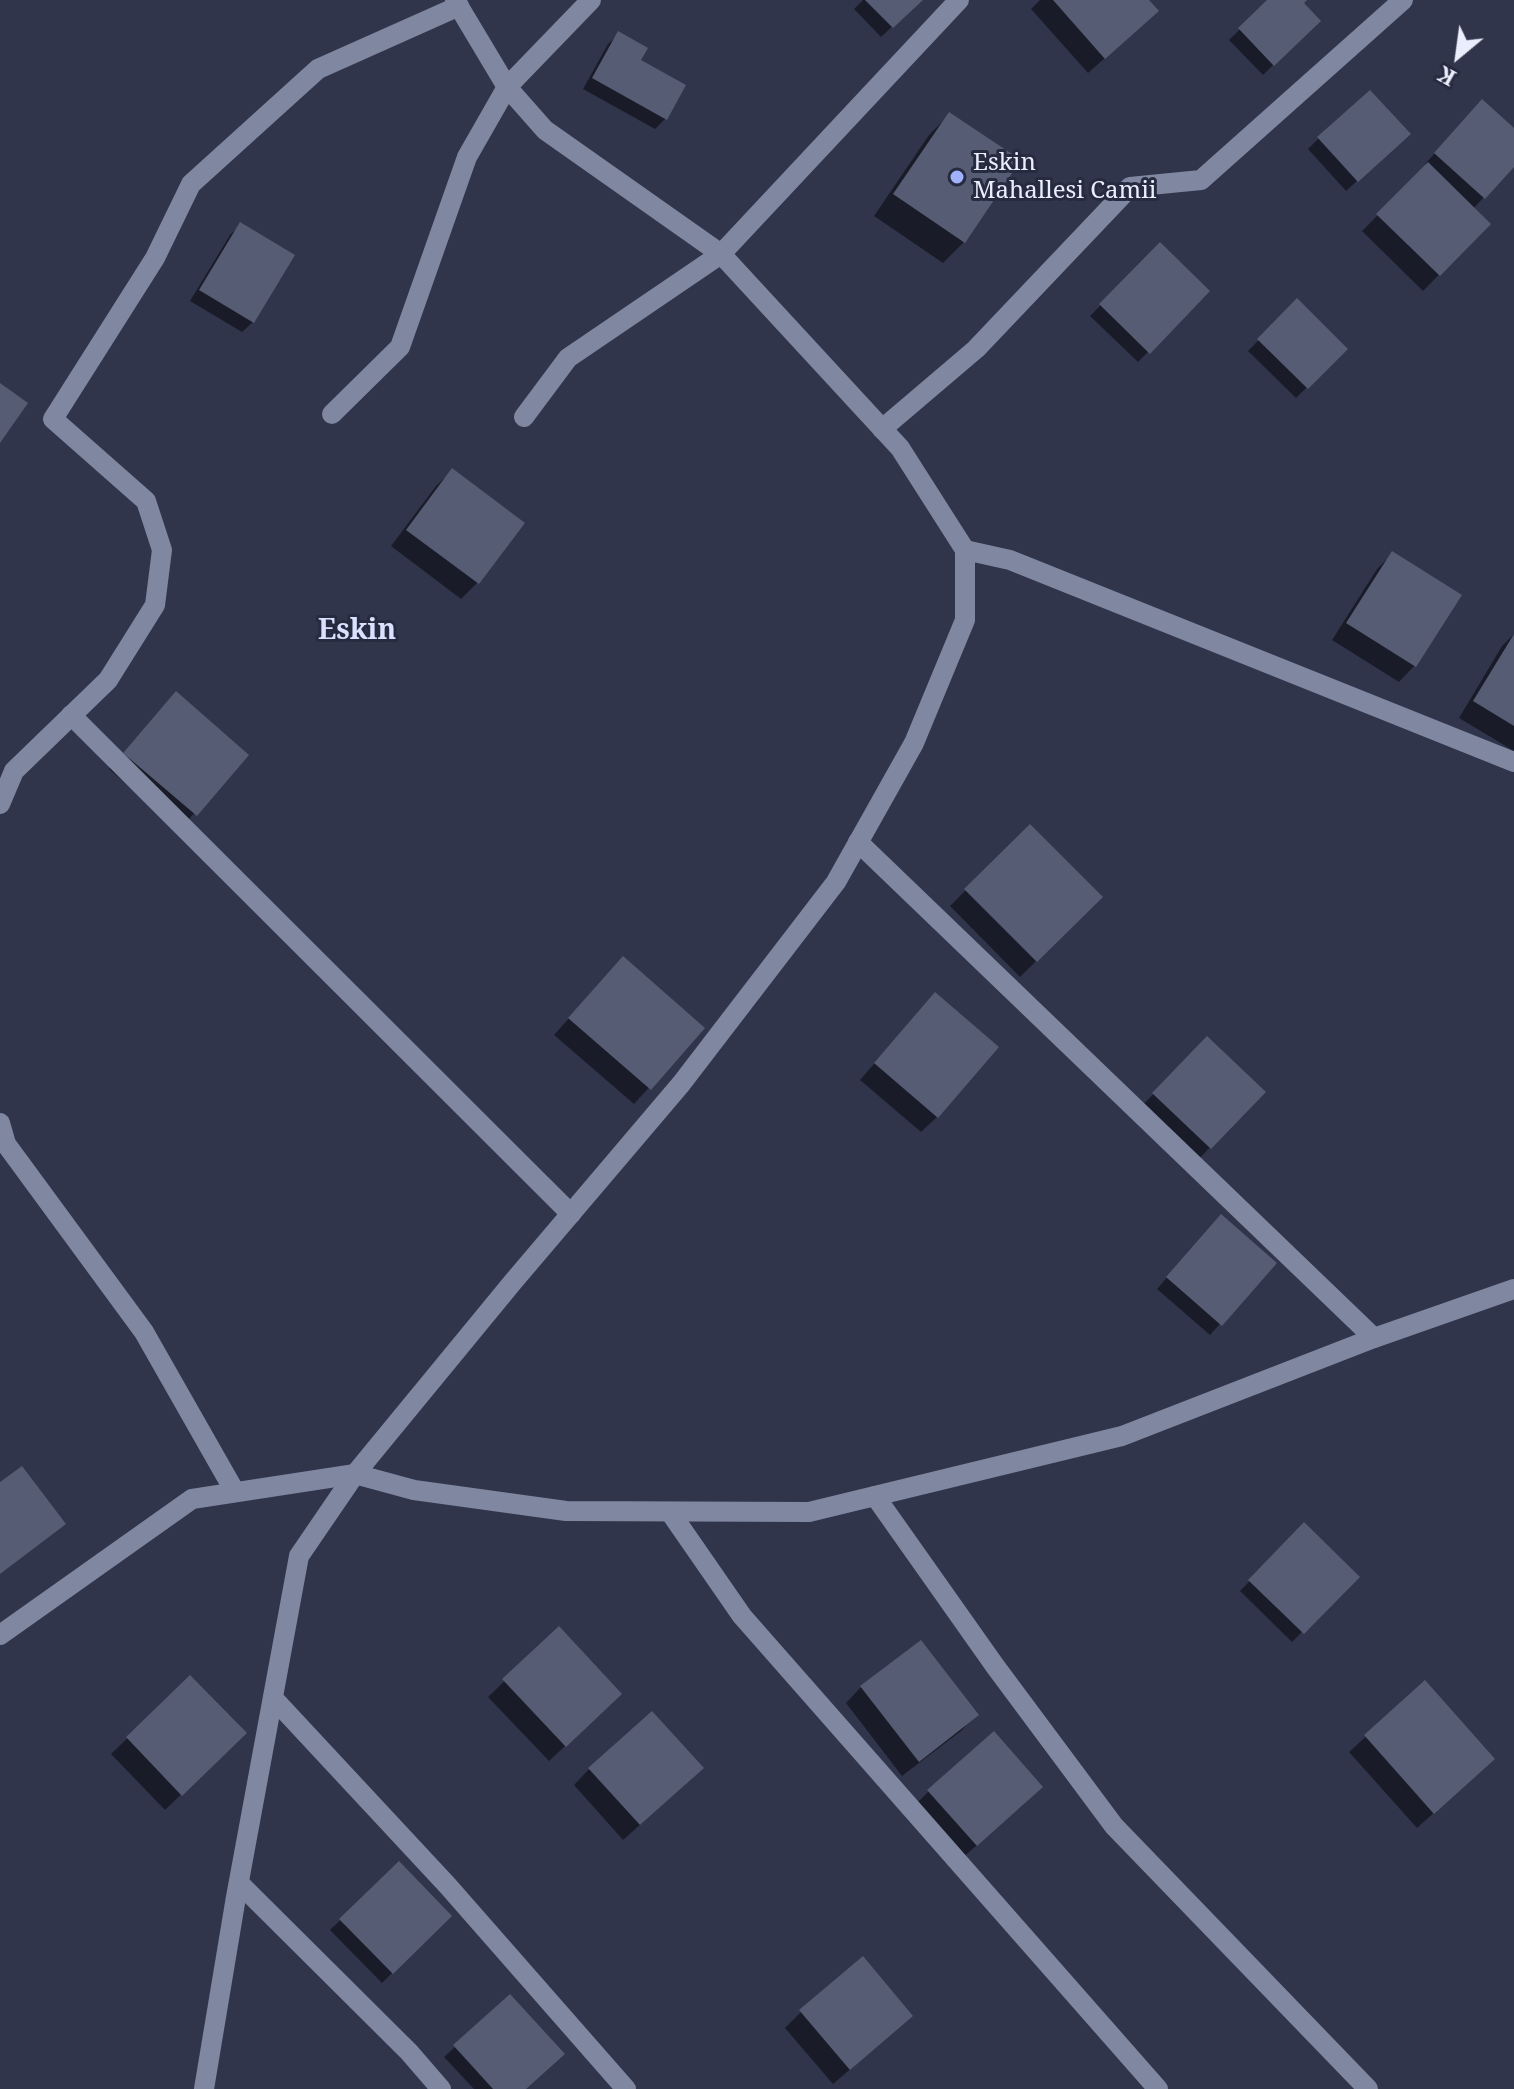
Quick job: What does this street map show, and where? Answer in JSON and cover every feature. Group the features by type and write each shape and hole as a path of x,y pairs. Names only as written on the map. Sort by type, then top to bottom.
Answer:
{"street":[{"path":"332,414 400,347 467,157 507,87 591,0"},
{"path":"524,417 568,358 721,254 959,0"},
{"path":"882,429 976,349 1130,187 1201,180 1403,0"},
{"path":"0,804 14,771 108,680 155,605 162,550 146,501 53,419 155,258 191,184 318,69 457,3 507,87 545,130 721,254 900,448 965,550 965,620 914,743 836,882 681,1084 355,1474 299,1556 204,2089"},
{"path":"965,550 1010,560 1514,762"},
{"path":"71,715 571,1214"},
{"path":"858,842 1374,1338"},
{"path":"0,1123 6,1144 144,1332 235,1492"},
{"path":"0,1635 192,1499 355,1474 414,1490 566,1511 809,1512 1122,1436 1374,1338 1514,1289"},
{"path":"875,1496 995,1666 1114,1826 1368,2089"},
{"path":"670,1512 742,1616 1158,2089"},
{"path":"273,1698 448,1886 626,2089"},
{"path":"239,1883 409,2052 441,2089"}],"building":[{"path":"865,0 923,0 893,28"},
{"path":"1053,0 1149,0 1159,11 1105,59"},
{"path":"1267,0 1307,0 1304,3 1321,21 1274,66 1238,28"},
{"path":"618,31 648,48 641,60 686,85 667,120 592,78"},
{"path":"1370,90 1411,134 1358,182 1317,137"},
{"path":"1482,99 1514,128 1514,167 1485,199 1434,153"},
{"name":"Eskin Mahallesi Camii","path":"949,112 1021,160 965,243 893,194"},
{"path":"1428,162 1491,224 1440,276 1376,214"},
{"path":"240,222 295,255 254,323 199,290"},
{"path":"1160,242 1210,291 1150,354 1099,304"},
{"path":"1297,298 1348,349 1308,389 1257,339"},
{"path":"0,383 28,403 0,443"},
{"path":"452,468 525,523 479,584 406,530"},
{"path":"1392,551 1462,595 1416,667 1346,623"},
{"path":"1514,634 1514,726 1473,701"},
{"path":"176,691 249,755 197,816 123,753"},
{"path":"1030,824 1103,897 1037,962 964,889"},
{"path":"623,956 705,1028 651,1090 568,1018"},
{"path":"935,992 999,1047 938,1118 874,1063"},
{"path":"1207,1036 1266,1092 1211,1149 1152,1093"},
{"path":"1221,1214 1277,1263 1222,1326 1166,1277"},
{"path":"22,1466 66,1524 0,1574 0,1482"},
{"path":"1304,1522 1360,1577 1304,1634 1248,1580"},
{"path":"559,1626 622,1694 566,1747 502,1679"},
{"path":"921,1640 979,1715 919,1762 860,1686"},
{"path":"190,1675 247,1733 182,1796 126,1737"},
{"path":"1425,1680 1495,1759 1434,1814 1364,1735"},
{"path":"652,1711 704,1768 640,1825 588,1768"},
{"path":"994,1731 1043,1787 977,1846 927,1790"},
{"path":"399,1861 452,1916 393,1974 339,1919"},
{"path":"863,1956 913,2016 850,2070 799,2010"},
{"path":"510,1994 565,2054 526,2089 493,2089 453,2045"}],"place":[{"name":"Eskin Mahallesi Camii","path":"957,177"}],"district":[{"name":"Eskin","path":"357,631"}]}
